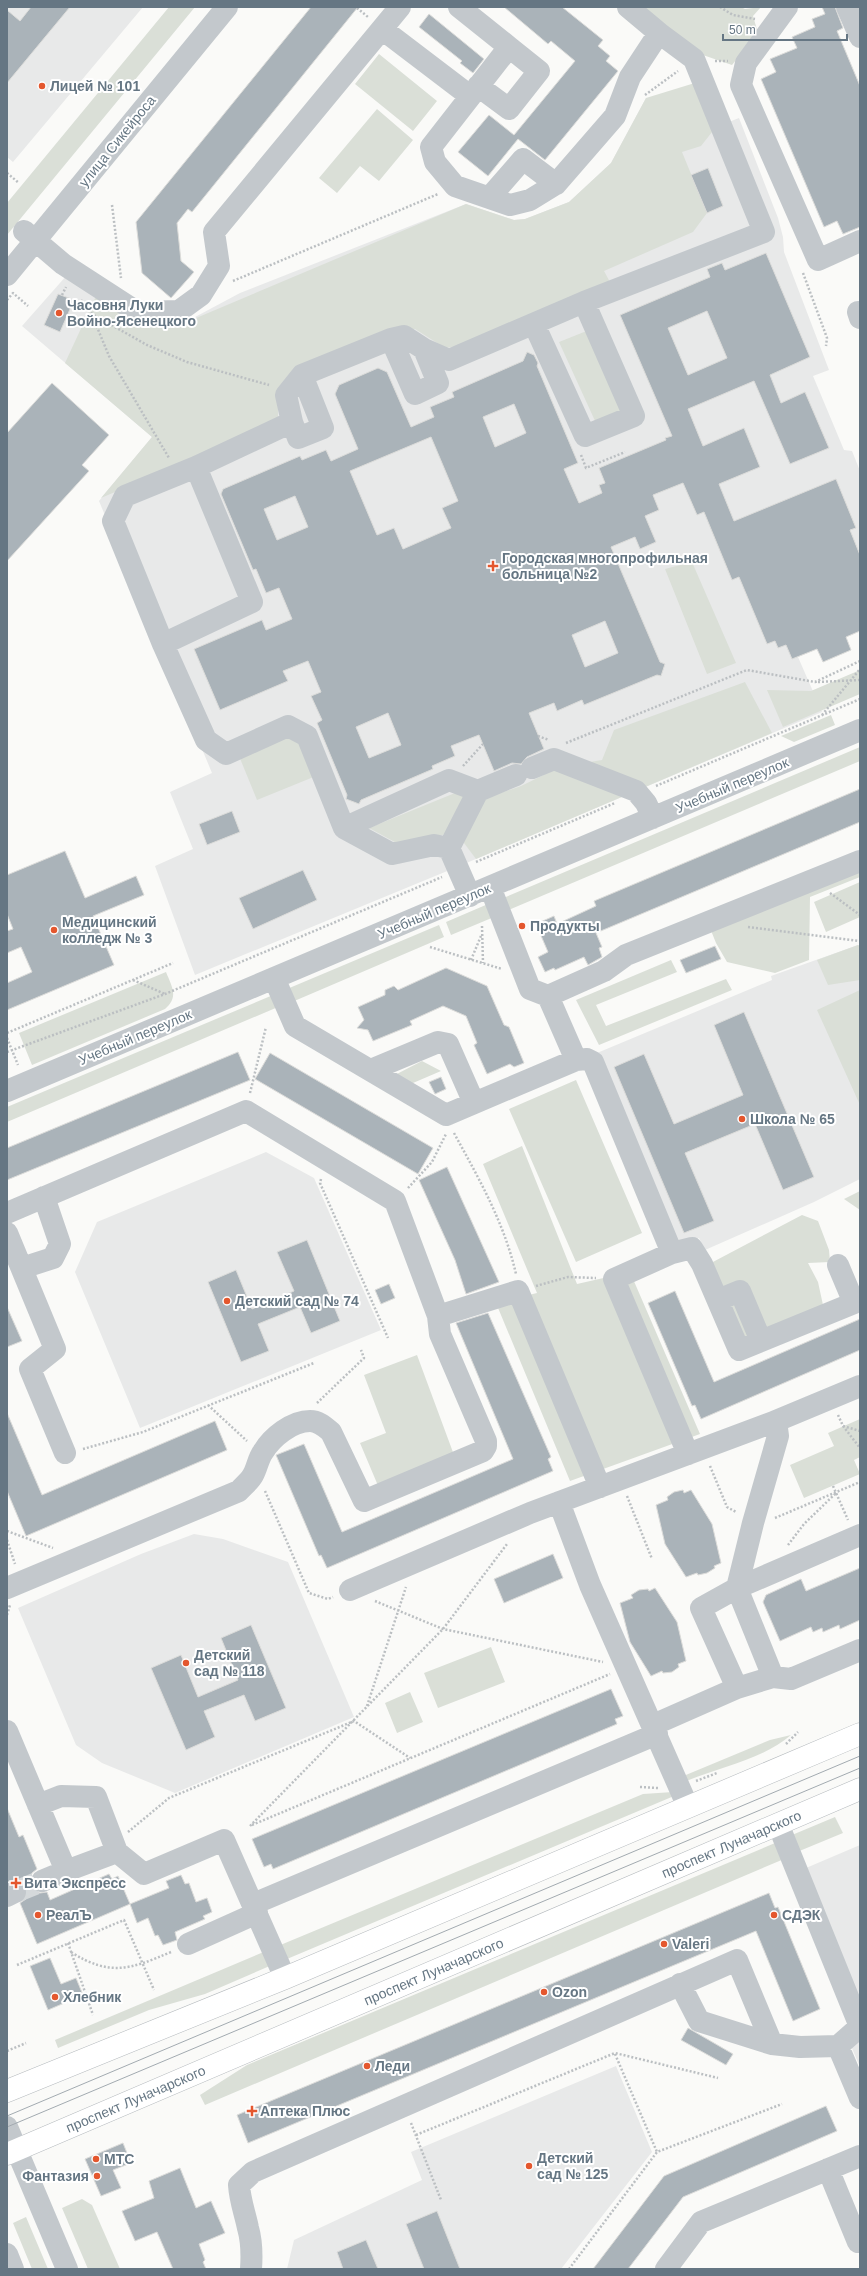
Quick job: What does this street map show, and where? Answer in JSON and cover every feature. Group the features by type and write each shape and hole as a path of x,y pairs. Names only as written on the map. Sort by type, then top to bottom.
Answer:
{"main road":[{"path":"7,2092 284,1978 684,1797 860,1734"},
{"name":"проспект Луначарского","path":"12,2152 860,1789"}],"street":[{"name":"улица Сикейроса","path":"7,275 29,236 208,7"},
{"name":"улица Сикейроса","path":"7,251 29,236 227,7"},
{"path":"29,236 63,264 137,312 179,311 201,295 219,266 214,232 400,7"},
{"path":"382,28 474,91 509,108 539,70 459,7"},
{"path":"302,375 323,428 298,438 292,422 286,395 302,375 391,339 404,336 424,349 449,360 584,302 764,232 694,59 659,33 628,7"},
{"path":"847,7 860,37"},
{"path":"781,15 746,62 741,85 818,260 860,242"},
{"path":"509,46 431,146 434,162 455,186 510,205 530,200 556,184 615,116 630,77 659,33"},
{"path":"489,198 523,159 556,184"},
{"path":"534,324 585,436 634,416 584,302"},
{"path":"391,339 415,394 438,383 424,349"},
{"path":"292,422 188,471 125,496 113,521 163,644 206,740 226,754 288,726 307,736 344,828 392,854 434,845 449,848"},
{"path":"163,644 252,602 188,471"},
{"name":"Учебный переулок","path":"7,1091 860,730"},
{"path":"449,848 478,791 554,759 638,793 646,803 653,818"},
{"path":"344,828 449,780 478,791"},
{"path":"449,848 470,896"},
{"path":"548,996 604,971 626,955 860,861"},
{"path":"490,887 530,989 548,996 576,1060"},
{"path":"274,978 295,1026 371,1070 448,1120 474,1103 576,1060 587,1059 593,1062 672,1253"},
{"path":"371,1070 438,1042 448,1044 474,1103"},
{"path":"7,1212 246,1111 395,1201 438,1316 440,1334 486,1440 486,1446 483,1451 364,1501 332,1432 322,1424 311,1421 299,1423 284,1430 270,1441 262,1453 253,1476 239,1491 12,1586"},
{"path":"22,1268 53,1258 60,1244 44,1197"},
{"path":"7,1233 55,1349 30,1369 65,1453"},
{"path":"695,1451 614,1278 672,1253 692,1248 702,1264 739,1350 857,1304 838,1265"},
{"path":"438,1316 518,1291 610,1483"},
{"path":"350,1590 558,1502 776,1421 860,1386"},
{"path":"773,1677 737,1588 753,1523 778,1436 776,1421"},
{"path":"558,1502 590,1585 684,1797"},
{"path":"737,1688 702,1608 737,1588 772,1573 854,1527"},
{"path":"188,1944 255,1909 655,1730 737,1688 773,1677 791,1679 860,1650"},
{"path":"7,1731 66,1871"},
{"path":"38,1805 61,1796 96,1797 116,1848 144,1874 224,1840 284,1978"},
{"path":"680,1984 699,2021 772,2044 800,2047 838,2046 855,2031 859,2024 778,1824"},
{"path":"42,1881 116,1848"},
{"path":"251,2269 252,2251 248,2227 240,2201 239,2185 253,2172 680,1984 737,1960 772,2044"},
{"path":"838,2046 860,2097"},
{"path":"7,2127 12,2152 67,2269"},
{"path":"666,2269 701,2222 860,2156"},
{"path":"828,2169 858,2242 860,2241"},
{"path":"7,2254 13,2269"}],"path":[{"path":"720,7 733,15 781,15"},
{"path":"639,98 694,59 746,62"},
{"path":"7,173 19,183"},
{"path":"230,282 455,186"},
{"path":"112,205 124,303"},
{"path":"818,260 803,272 827,338 826,346"},
{"path":"68,283 73,289"},
{"path":"7,300 13,293 28,306"},
{"path":"77,296 92,314 109,356 161,446 188,471"},
{"path":"92,314 147,345 187,362 267,386 274,384"},
{"path":"580,452 586,468 625,452"},
{"path":"815,682 860,661"},
{"path":"821,716 860,669"},
{"path":"560,745 747,670 815,682 860,680"},
{"path":"7,1052 165,994 860,699"},
{"path":"449,780 483,744"},
{"path":"822,876 831,895 860,915"},
{"path":"482,926 483,963"},
{"path":"742,926 860,941"},
{"path":"471,960 482,933"},
{"path":"430,947 525,976"},
{"path":"7,1033 173,963"},
{"path":"133,980 165,994"},
{"path":"246,1111 266,1027"},
{"path":"7,1038 20,1070"},
{"path":"395,1201 432,1162 448,1120"},
{"path":"448,1120 492,1203 509,1244 518,1291 568,1277 614,1278"},
{"path":"327,1160 320,1183 388,1338"},
{"path":"311,1421 314,1407 364,1358 361,1350"},
{"path":"65,1453 112,1442 137,1434 314,1363"},
{"path":"831,1398 843,1426 860,1448"},
{"path":"208,1405 262,1453"},
{"path":"843,1426 860,1431"},
{"path":"695,1451 727,1507 753,1523 762,1524 860,1482"},
{"path":"253,1476 263,1486 309,1593 328,1599 350,1590 443,1629 627,1666"},
{"path":"610,1483 652,1559"},
{"path":"833,1486 854,1527"},
{"path":"772,1573 792,1538 836,1493"},
{"path":"7,1531 78,1558"},
{"path":"512,1537 443,1629 250,1826 627,1666"},
{"path":"7,1540 14,1558 12,1586"},
{"path":"367,1706 414,1563"},
{"path":"354,1721 410,1758"},
{"path":"116,1848 169,1798 354,1721"},
{"path":"782,1747 798,1732"},
{"path":"640,1787 673,1790 684,1797 720,1772"},
{"path":"17,1965 124,1920 154,1990"},
{"path":"68,1943 93,2015"},
{"path":"71,1952 89,1964 110,1969 143,1964 188,1944"},
{"path":"7,2051 26,2043"},
{"path":"416,2135 615,2053 718,2078"},
{"path":"615,2053 657,2152"},
{"path":"569,2269 657,2152 782,2104"},
{"path":"404,2106 441,2200"}],"shaded area":[{"name":"Лицей № 101","path":"7,7 143,7 13,162 7,157"},
{"path":"169,7 195,7 7,235 7,203"},
{"path":"641,7 741,7 745,9 761,7 753,16 758,33 732,65 697,53"},
{"path":"379,54 437,101 413,131 355,84"},
{"path":"698,82 716,127 701,146 682,152 707,213 693,232 604,271 611,284 466,345 445,348 415,329 387,333 278,395 278,422 101,498 152,437 65,363 97,294 139,320 182,324 466,204 514,220 525,219 569,202 611,163 646,98"},
{"name":"Городская многопрофильная больница №2","path":"646,98 716,127 739,118 778,218 783,237 784,252 829,370 813,376 844,450 852,451 860,471 860,631 846,637 851,650 823,662 817,649 798,657 822,712 457,867 195,975 155,866 193,849 170,792 212,773 99,501 152,437 22,326 67,275 141,322 182,324 240,293 466,204 514,220 525,219 569,202 611,163"},
{"path":"377,109 413,140 379,181 360,166 337,193 319,178"},
{"path":"589,330 626,410 596,423 559,342"},
{"path":"692,562 736,663 707,674 665,569"},
{"path":"860,670 860,694 783,727 767,690 811,691"},
{"path":"745,682 772,733 476,859 455,831 404,847 369,828 455,793 492,796 521,786 560,767 602,760 614,730"},
{"path":"831,715 835,725 794,742 781,736"},
{"path":"284,737 302,743 316,776 257,800 239,756"},
{"path":"860,747 860,761 506,911 501,899"},
{"path":"860,866 860,877 810,897 809,960 775,973 727,962 716,943 710,928"},
{"path":"860,882 860,917 826,932 814,902"},
{"path":"488,904 494,917 451,935 446,922"},
{"path":"439,925 444,937 292,1002 287,989"},
{"name":"Школа № 65","path":"858,945 860,946 860,1179 814,1202 705,1250 699,1238 680,1246 597,1053 772,980 771,976"},
{"path":"858,945 860,946 860,980 828,985 817,960"},
{"path":"671,960 677,972 596,1005 606,1026 726,979 732,990 599,1045 576,1000"},
{"path":"166,972 172,987 173,996 169,1005 165,1009 32,1065 19,1033"},
{"path":"860,990 860,1105 817,1010"},
{"path":"273,995 278,1007 7,1122 7,1107"},
{"path":"422,1061 441,1071 406,1086 391,1077"},
{"path":"576,1080 642,1233 576,1262 509,1109"},
{"path":"522,1146 577,1284 630,1272 700,1434 570,1481 496,1303 537,1293 483,1164"},
{"name":"Детский сад № 74","path":"266,1152 314,1178 381,1330 140,1428 75,1272 97,1222"},
{"path":"860,1191 860,1210 844,1199"},
{"path":"802,1215 818,1221 829,1250 830,1262 808,1263 818,1282 823,1305 765,1334 738,1337 711,1263"},
{"path":"417,1355 454,1455 379,1488 360,1443 386,1433 364,1375"},
{"path":"860,1419 860,1457 854,1460 860,1474 804,1498 790,1465 834,1446 828,1433"},
{"name":"Детский сад № 118","path":"194,1534 223,1539 288,1562 354,1717 175,1793 102,1763 76,1745 18,1608 141,1554"},
{"path":"491,1647 505,1682 438,1708 424,1673"},
{"path":"410,1692 423,1722 397,1733 385,1703"},
{"path":"791,1735 780,1744 754,1757 684,1782 681,1777 770,1740"},
{"path":"673,1792 674,1796 287,1959 278,1946 643,1794"},
{"path":"835,1817 843,1833 797,1852 792,1835"},
{"path":"775,1843 784,1859 205,2105 200,2095 247,2065"},
{"path":"860,1845 860,1999 806,1868"},
{"path":"266,1951 272,1965 205,1994 149,2010 58,2048 55,2040"},
{"path":"860,2018 860,2067 848,2039"},
{"name":"Детский сад № 125","path":"616,2066 652,2152 561,2269 287,2269 294,2240 422,2180 411,2152"},
{"path":"82,2199 92,2205 120,2269 88,2269 62,2208"},
{"path":"26,2217 48,2269 32,2269 13,2223"}],"building":[{"path":"31,7 70,7 7,83 7,10 20,21"},
{"path":"311,7 358,7 192,212 188,209 177,223 181,261 194,272 171,298 142,273 136,222"},
{"path":"504,7 562,7 603,40 598,46 610,56 606,61 618,71 545,160 518,139 488,176 458,152 489,115 514,135 575,61 551,41 548,44"},
{"path":"822,7 835,7 843,28 837,31 860,86 860,227 843,234 837,221 824,227 761,79 776,72 770,59 797,48 792,37 815,27 812,19 825,14"},
{"path":"429,14 484,59 473,73 460,63 462,61 419,27"},
{"path":"708,168 723,206 707,213 691,175"},
{"path":"766,253 810,357 770,375 781,403 805,392 829,448 790,464 754,381 688,409 703,446 744,428 760,467 719,484 734,521 836,479 856,528 850,530 860,555 860,631 846,637 851,650 823,662 817,649 792,659 786,645 778,648 775,641 767,644 739,577 732,580 704,512 697,515 683,483 653,495 659,510 645,516 656,542 640,549 635,537 611,547 660,662 665,664 661,676 657,675 584,705 582,700 557,711 554,703 529,713 544,749 527,757 521,764 512,763 494,771 479,735 451,746 455,756 432,766 433,769 361,800 359,804 346,799 347,795 317,723 322,720 311,696 321,692 308,661 283,671 288,681 220,710 194,649 262,620 266,630 292,619 279,588 266,593 256,569 253,570 221,494 223,489 300,456 302,460 326,450 331,461 358,449 335,394 339,385 378,368 387,372 411,427 434,417 430,407 454,397 452,392 523,361 527,352 534,355 538,363 537,366 578,463 564,469 579,503 602,493 599,485 605,483 599,468 666,440 665,438 672,436 620,315 710,277 707,269 722,263 725,270","holes":["707,311 727,358 688,375 668,328","514,404 526,433 495,447 483,417","431,437 458,501 442,508 451,528 403,549 394,528 377,535 350,471","295,496 308,527 277,540 264,509","605,621 618,653 585,667 572,635","388,713 401,745 369,758 356,727"]},
{"name":"Часовня Луки Войно-Ясенецкого","path":"58,294 74,300 60,332 44,325"},
{"path":"52,383 109,435 82,465 89,471 7,561 7,433"},
{"path":"860,789 860,822 596,933 602,947 599,948 602,957 588,965 584,957 555,970 554,968 545,972 538,957 548,952 536,924 554,916 557,924 596,906 594,901"},
{"path":"232,811 240,832 207,845 199,824"},
{"name":"Медицинский колледж № 3","path":"65,851 85,898 136,876 144,895 93,916 114,965 7,1010 7,983 32,972 21,947 7,953 7,931 13,929 7,914 7,875"},
{"path":"303,870 317,900 253,929 239,898"},
{"path":"715,946 721,959 686,973 680,960"},
{"path":"446,968 487,986 504,1025 509,1027 524,1063 514,1067 510,1064 487,1074 474,1045 477,1043 466,1016 443,1006 410,1021 412,1025 373,1041 368,1030 357,1028 364,1020 358,1007 385,995 385,990 394,986 398,990"},
{"path":"744,1012 814,1177 783,1190 755,1124 685,1153 714,1221 684,1233 614,1067 644,1054 674,1124 743,1095 714,1025"},
{"path":"238,1052 250,1080 7,1180 7,1148"},
{"path":"270,1053 433,1148 418,1174 255,1079"},
{"path":"441,1077 446,1089 435,1094 429,1082"},
{"path":"447,1167 499,1282 466,1294 455,1260 419,1180"},
{"path":"307,1240 340,1321 311,1333 300,1307 258,1324 269,1351 241,1362 208,1282 236,1270 252,1309 294,1291 277,1252"},
{"path":"389,1284 395,1298 381,1304 375,1290"},
{"path":"675,1291 714,1382 860,1319 860,1350 701,1419 695,1405 692,1406 648,1303"},
{"path":"7,1307 22,1341 7,1347"},
{"path":"488,1313 551,1457 548,1459 553,1471 327,1568 321,1555 319,1556 276,1455 304,1444 342,1532 513,1459 456,1323"},
{"path":"7,1413 42,1495 215,1421 227,1450 26,1536 7,1491"},
{"path":"683,1490 684,1493 691,1490 712,1524 721,1563 714,1566 715,1568 707,1573 698,1575 697,1573 686,1577 665,1544 656,1505 668,1500 667,1497 674,1492"},
{"path":"553,1554 563,1578 504,1603 494,1579"},
{"path":"860,1568 860,1620 840,1629 839,1625 823,1632 822,1628 813,1632 811,1627 780,1641 763,1602 766,1595 801,1579 806,1591"},
{"path":"655,1588 677,1622 686,1661 678,1664 679,1667 672,1672 663,1673 662,1671 651,1676 630,1642 620,1603 633,1598 631,1595 639,1590 648,1589 649,1591"},
{"path":"251,1625 286,1708 255,1721 244,1695 204,1711 215,1737 186,1750 151,1668 181,1655 198,1697 238,1680 221,1638"},
{"path":"611,1689 623,1716 615,1719 617,1724 273,1869 271,1864 264,1867 252,1839"},
{"path":"7,1808 19,1837 23,1835 37,1869 32,1873 30,1879 30,1885 34,1891 40,1893 47,1892 50,1900 109,1874 112,1879 118,1876 130,1904 37,1944 20,1903 26,1899 26,1887 22,1882 16,1880 7,1882"},
{"path":"181,1875 185,1884 189,1883 196,1902 207,1898 212,1912 203,1916 205,1919 175,1932 177,1940 163,1945 158,1935 155,1936 148,1918 137,1923 130,1904 169,1888 166,1881"},
{"path":"769,1893 775,1908 778,1907 820,2009 793,2021 756,1931 248,2143 237,2115"},
{"path":"50,1958 61,1984 76,1978 83,1995 48,2010 30,1966"},
{"path":"688,2028 733,2054 726,2065 681,2040"},
{"path":"826,2106 837,2131 683,2197 628,2269 593,2269 664,2176"},
{"path":"123,2143 131,2163 113,2170 121,2188 101,2196 85,2159"},
{"path":"180,2168 196,2208 211,2201 225,2233 199,2244 205,2260 203,2262 206,2269 173,2269 157,2232 135,2241 122,2211 154,2198 149,2181"},
{"path":"437,2211 460,2269 424,2269 406,2224"},
{"path":"366,2240 378,2269 343,2269 337,2252"}],"tunnel":[{"path":"15,1892 42,1881"}],"tram line":[{"path":"7,2116 860,1756"},
{"path":"7,2127 860,1768"}],"place":[{"name":"Лицей № 101","path":"42,86"},
{"name":"Часовня Луки Войно-Ясенецкого","path":"59,313"},
{"name":"Городская многопрофильная больница №2","path":"493,566"},
{"name":"Продукты","path":"522,926"},
{"name":"Медицинский колледж № 3","path":"54,930"},
{"name":"Школа № 65","path":"742,1119"},
{"name":"Детский сад № 74","path":"227,1301"},
{"name":"Детский сад № 118","path":"186,1663"},
{"name":"Вита Экспресс","path":"16,1883"},
{"name":"РеалЪ","path":"38,1915"},
{"name":"СДЭК","path":"774,1915"},
{"name":"Valeri","path":"664,1944"},
{"name":"Ozon","path":"544,1992"},
{"name":"Хлебник","path":"55,1997"},
{"name":"Леди","path":"367,2066"},
{"name":"Аптека Плюс","path":"252,2111"},
{"name":"МТС","path":"96,2159"},
{"name":"Детский сад № 125","path":"529,2166"},
{"name":"Фантазия","path":"97,2176"}]}
